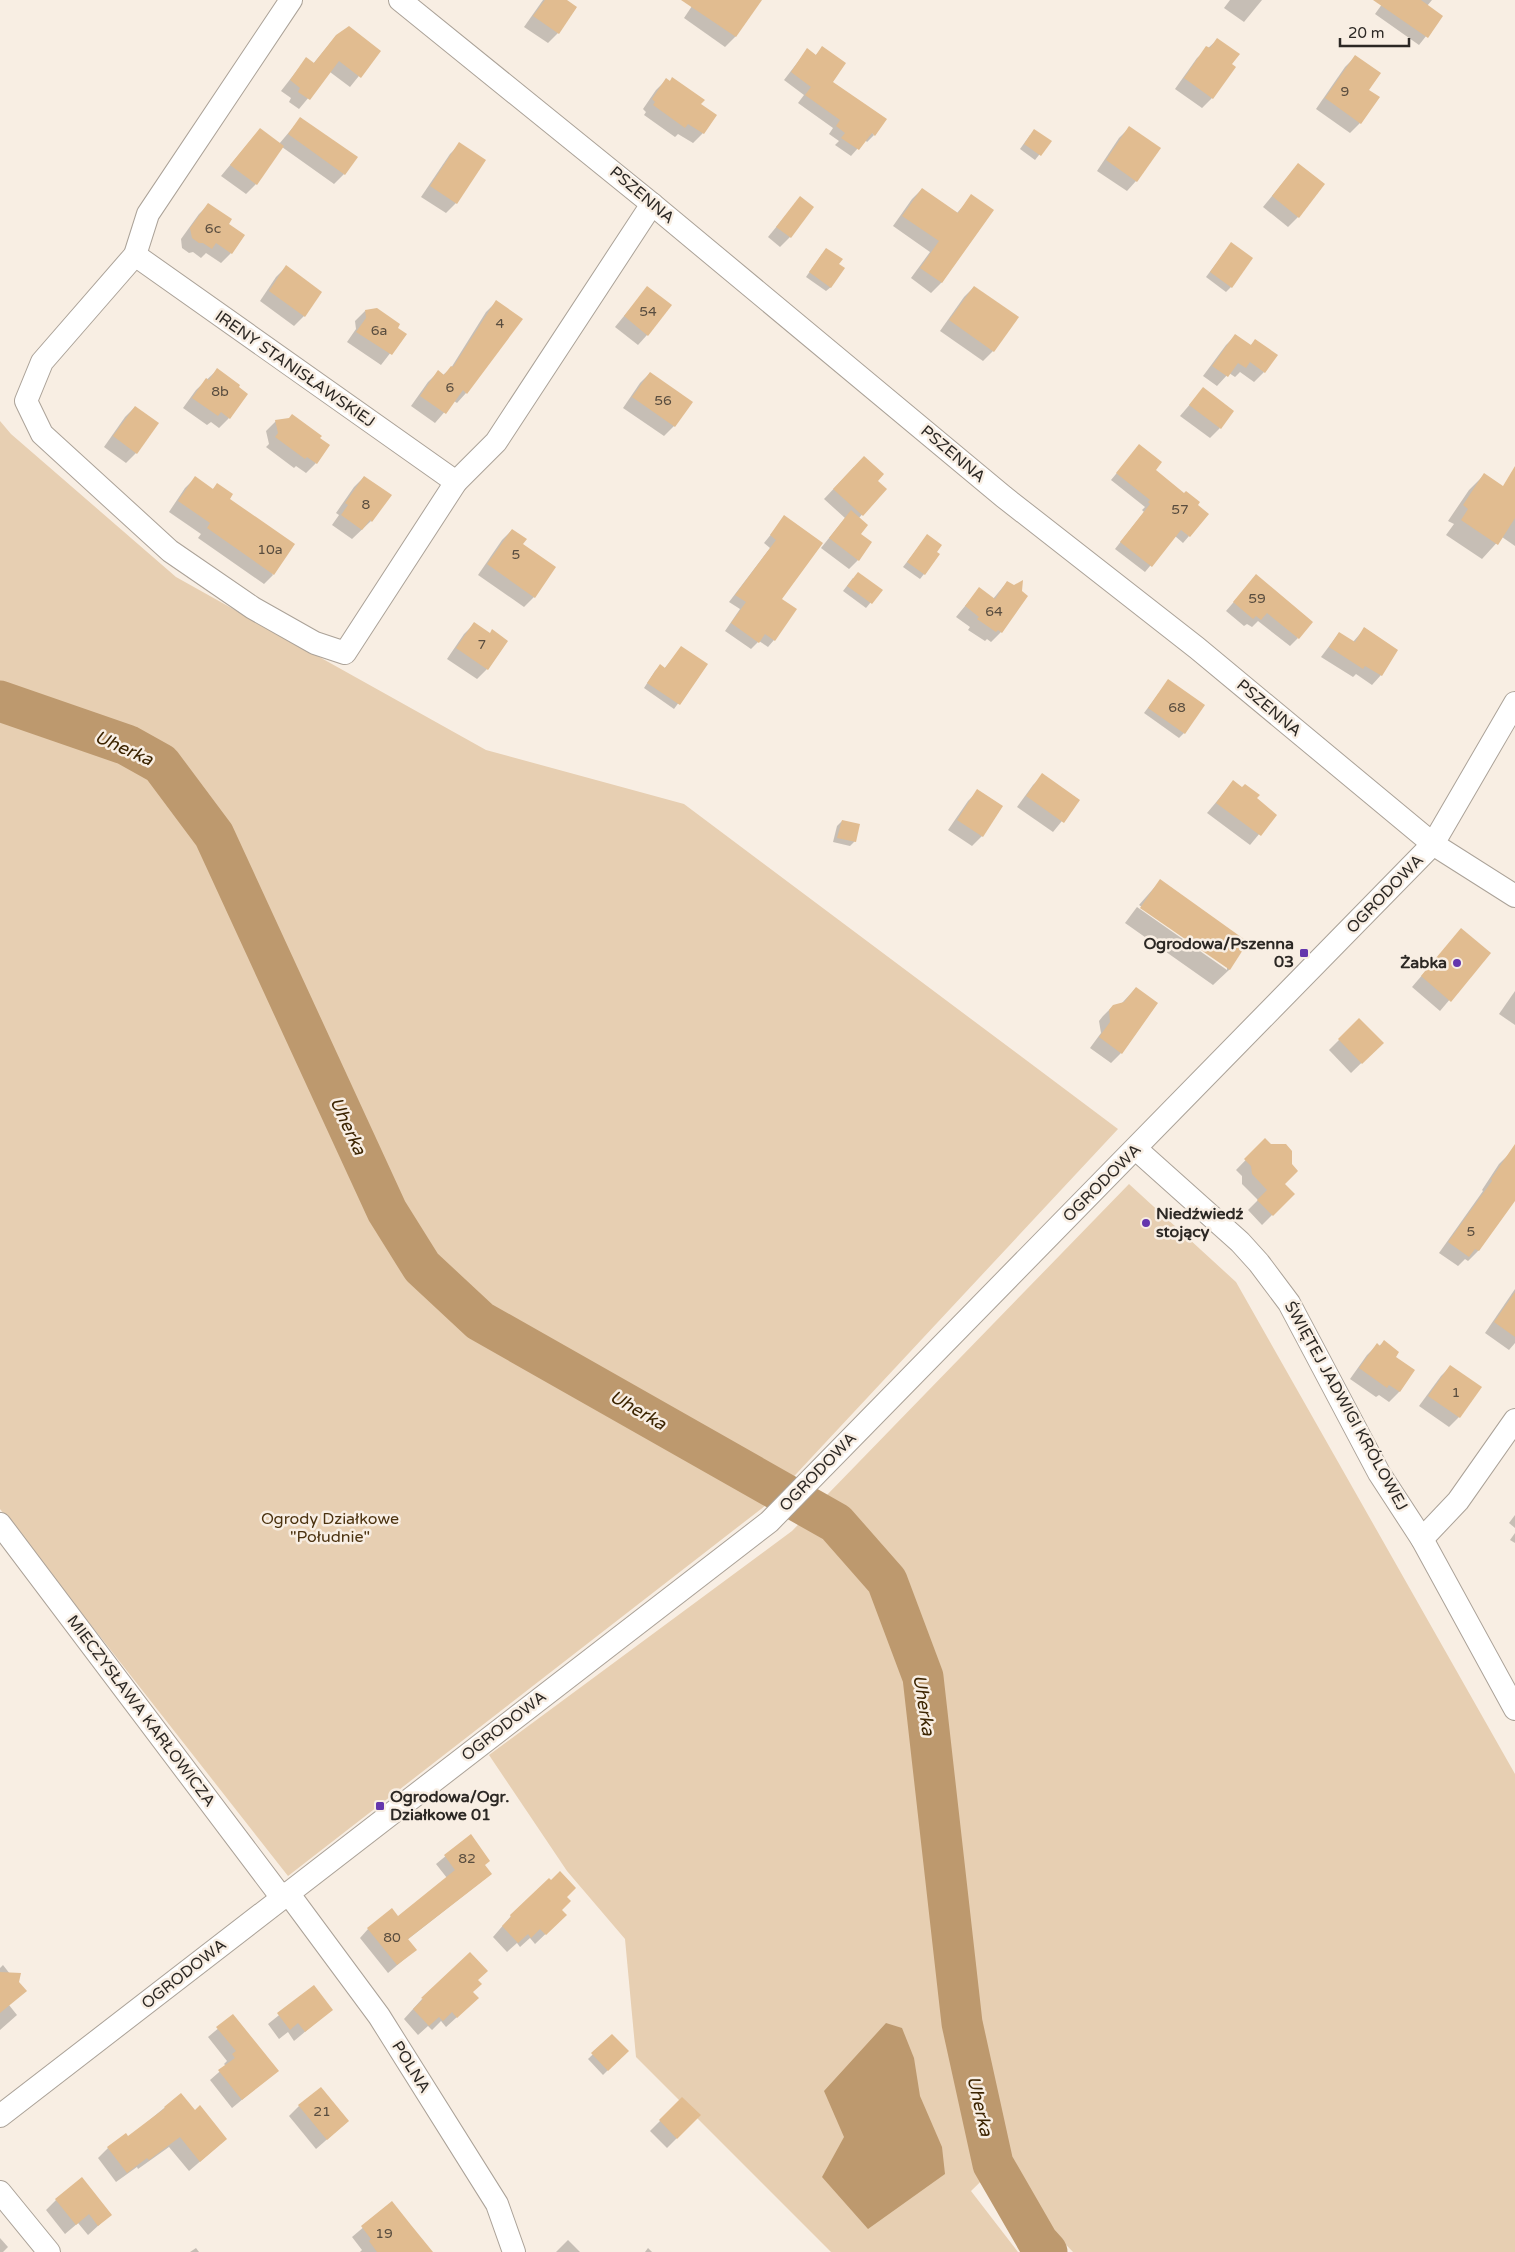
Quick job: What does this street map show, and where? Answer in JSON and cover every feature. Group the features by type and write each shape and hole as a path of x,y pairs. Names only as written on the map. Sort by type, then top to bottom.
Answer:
{"street":[{"path":"291,0 148,214 135,255 42,362 26,400 42,434 170,551 254,608 315,642 346,652 456,482 496,442 652,204"},
{"name":"PSZENNA","path":"400,0 652,204 1004,497 1197,648 1433,844 1515,896"},
{"name":"IRENY STANISŁAWSKIEJ","path":"135,255 456,482"},
{"name":"OGRODOWA","path":"0,2116 770,1522 1433,844 1515,703"},
{"name":"ŚWIĘTEJ JADWIGI KRÓLOWEJ","path":"1136,1149 1240,1242 1277,1285 1301,1320 1379,1473 1422,1539 1515,1709"},
{"path":"1422,1539 1458,1501 1515,1420"},
{"name":"MIECZYSŁAWA KARŁOWICZA","path":"0,1524 285,1896"},
{"name":"POLNA","path":"285,1896 384,2024 497,2204 514,2252"},
{"path":"0,2192 49,2252"}],"green space":[{"name":"Ogrody Działkowe \"Południe\"","path":"0,421 11,434 176,577 486,750 684,804 1118,1129 770,1502 288,1876 0,1509"},
{"path":"1129,1184 1236,1282 1515,1774 1515,2252 1073,2252 1048,2226 1005,2158 971,2191 1018,2252 831,2252 636,2057 625,1939 567,1871 489,1755 792,1531"}],"shaded area":[{"path":"886,2023 902,2028 914,2058 920,2096 942,2147 945,2174 868,2229 822,2177 844,2137 824,2091"}],"building":[{"path":"545,0 567,0 577,7 559,34 533,16"},
{"path":"681,0 762,0 736,37"},
{"path":"1373,0 1421,0 1443,16 1428,38"},
{"path":"349,26 381,51 361,78 339,61 310,100 298,92 300,88 290,80 306,57 314,63 336,35"},
{"path":"1217,38 1240,54 1232,64 1236,67 1213,99 1184,78 1206,46 1210,48"},
{"path":"822,46 846,63 833,82 887,119 875,136 872,133 859,150 841,138 845,133 836,126 840,120 805,95 811,87 791,72 807,48 816,55"},
{"path":"1355,55 1381,73 1369,90 1380,97 1361,124 1325,98"},
{"path":"672,77 705,100 701,104 717,115 704,134 688,124 685,128 653,105 655,102 652,99 666,78 670,81"},
{"path":"300,117 358,157 345,175 288,134"},
{"path":"1129,126 1161,148 1137,182 1106,160"},
{"path":"260,128 284,146 257,185 230,165"},
{"path":"1034,129 1052,141 1041,156 1024,144"},
{"path":"459,142 486,160 457,204 430,186"},
{"path":"1298,163 1325,184 1299,218 1272,196"},
{"path":"922,188 958,213 971,194 994,210 942,283 920,268 939,241 902,216"},
{"path":"800,196 814,207 791,238 776,227"},
{"path":"208,203 232,219 229,224 245,235 232,254 216,243 212,249 192,238 190,228"},
{"path":"1231,242 1253,258 1232,288 1210,272"},
{"path":"826,248 843,259 839,264 845,268 831,288 809,272"},
{"path":"286,265 322,292 305,317 269,291"},
{"path":"647,286 672,305 648,336 624,316"},
{"path":"974,286 1019,317 994,352 949,320"},
{"path":"496,300 523,319 467,394 463,390 446,414 420,396 438,370 444,375 451,366 453,367"},
{"path":"377,308 400,324 398,328 407,334 392,355 356,332 366,318 365,310"},
{"path":"1235,334 1251,345 1255,339 1278,355 1265,373 1250,362 1246,368 1238,363 1228,377 1212,366"},
{"path":"217,368 240,385 239,387 248,394 230,419 221,412 218,416 192,398 206,378 209,380"},
{"path":"650,372 693,402 675,427 632,397"},
{"path":"1203,387 1234,411 1221,429 1189,405"},
{"path":"135,406 159,423 137,454 113,436"},
{"path":"292,414 322,436 320,438 330,445 317,464 307,457 305,459 275,437 278,433 275,420 289,418"},
{"path":"1139,444 1162,462 1156,470 1184,493 1186,491 1200,502 1198,505 1209,514 1190,537 1181,530 1152,567 1120,542 1150,504 1148,502 1150,500 1116,473"},
{"path":"864,456 884,474 878,481 887,489 863,516 833,489"},
{"path":"1515,466 1515,518 1498,545 1461,520 1468,509 1463,505 1484,473 1503,486"},
{"path":"195,476 213,489 217,483 233,494 230,499 295,544 274,575 207,528 210,523 178,501"},
{"path":"364,476 392,495 372,522 370,520 362,530 341,515 348,505 345,503"},
{"path":"851,510 868,525 861,534 872,542 859,561 829,538"},
{"path":"784,515 823,543 782,599 797,609 775,641 765,634 759,643 731,623 746,602 735,595 776,540 770,535"},
{"path":"512,529 527,539 523,544 556,567 535,598 487,564"},
{"path":"927,534 942,545 937,552 940,554 925,575 907,562"},
{"path":"858,572 883,590 872,604 847,586"},
{"path":"1256,574 1313,622 1299,639 1267,613 1261,620 1256,616 1253,619 1233,602"},
{"path":"1023,580 1022,591 1028,596 1002,633 998,630 996,632 977,619 979,617 965,606 979,587 995,599 1007,581 1014,585"},
{"path":"474,622 490,633 492,629 508,641 488,670 456,648"},
{"path":"1364,627 1398,650 1382,676 1365,666 1363,669 1329,647 1339,632 1355,642"},
{"path":"681,646 708,664 680,705 647,683 660,664 665,668"},
{"path":"1168,679 1205,705 1185,734 1148,708"},
{"path":"1042,773 1080,800 1064,823 1026,796"},
{"path":"1233,780 1242,787 1245,784 1260,795 1257,798 1277,815 1261,836 1216,803"},
{"path":"977,789 1003,806 983,837 957,820"},
{"path":"842,820 860,824 856,842 837,838"},
{"path":"1160,879 1248,942 1230,970 1140,908"},
{"name":"Żabka","path":"1461,928 1491,953 1451,1002 1421,976"},
{"path":"1136,987 1158,1003 1122,1054 1099,1037 1110,1022 1109,1010 1113,1005 1124,1002"},
{"path":"1359,1018 1384,1043 1362,1064 1338,1039"},
{"path":"1265,1138 1271,1144 1286,1144 1292,1151 1292,1164 1298,1171 1285,1184 1295,1194 1273,1216 1257,1200 1267,1190 1252,1174 1251,1166 1244,1159"},
{"path":"1515,1144 1515,1201 1479,1251 1475,1249 1469,1257 1448,1242 1492,1181 1491,1179"},
{"path":"1515,1292 1515,1337 1494,1322"},
{"path":"1384,1340 1399,1352 1396,1357 1415,1370 1400,1392 1389,1385 1387,1388 1359,1368 1377,1343 1380,1346"},
{"path":"1450,1365 1482,1387 1460,1418 1428,1396"},
{"path":"471,1834 490,1861 485,1865 492,1874 408,1939 417,1950 397,1965 367,1928 392,1908 398,1916 455,1870 444,1855"},
{"path":"560,1871 576,1888 567,1897 571,1901 562,1910 567,1915 546,1935 540,1929 531,1938 528,1934 518,1943 502,1926 511,1917 510,1915 549,1878 551,1880"},
{"path":"470,1952 488,1971 478,1980 482,1984 473,1992 479,1998 457,2018 452,2012 443,2021 439,2017 429,2026 413,2009 423,1999 421,1998"},
{"path":"0,1972 21,1973 19,1982 27,1991 0,2013"},
{"path":"314,1985 333,2010 305,2032 298,2023 290,2030 277,2013"},
{"path":"233,2014 279,2071 242,2100 218,2070 235,2058 232,2054 236,2051 216,2027"},
{"path":"612,2034 629,2051 608,2071 591,2053"},
{"path":"321,2087 349,2121 327,2140 298,2105"},
{"path":"181,2093 195,2110 200,2105 227,2139 200,2162 180,2137 149,2160 147,2158 127,2173 107,2147 126,2133 128,2136 165,2108"},
{"path":"682,2097 701,2115 677,2139 659,2120"},
{"path":"82,2177 112,2215 98,2226 89,2214 76,2225 55,2199"},
{"path":"392,2201 433,2252 377,2252 369,2241 371,2239 361,2226"}],"waterway":[{"name":"Uherka","path":"0,701 127,745 161,764 214,835 387,1211 422,1267 480,1321 836,1523 887,1581 923,1677 962,2023 993,2164 1038,2242 1047,2252"}],"place":[{"name":"Ogrodowa/Pszenna 03","path":"1304,953"},
{"name":"Żabka","path":"1457,963"},
{"name":"Niedźwiedź stojący","path":"1146,1223"},
{"name":"Ogrodowa/Ogr. Działkowe 01","path":"380,1806"}]}
